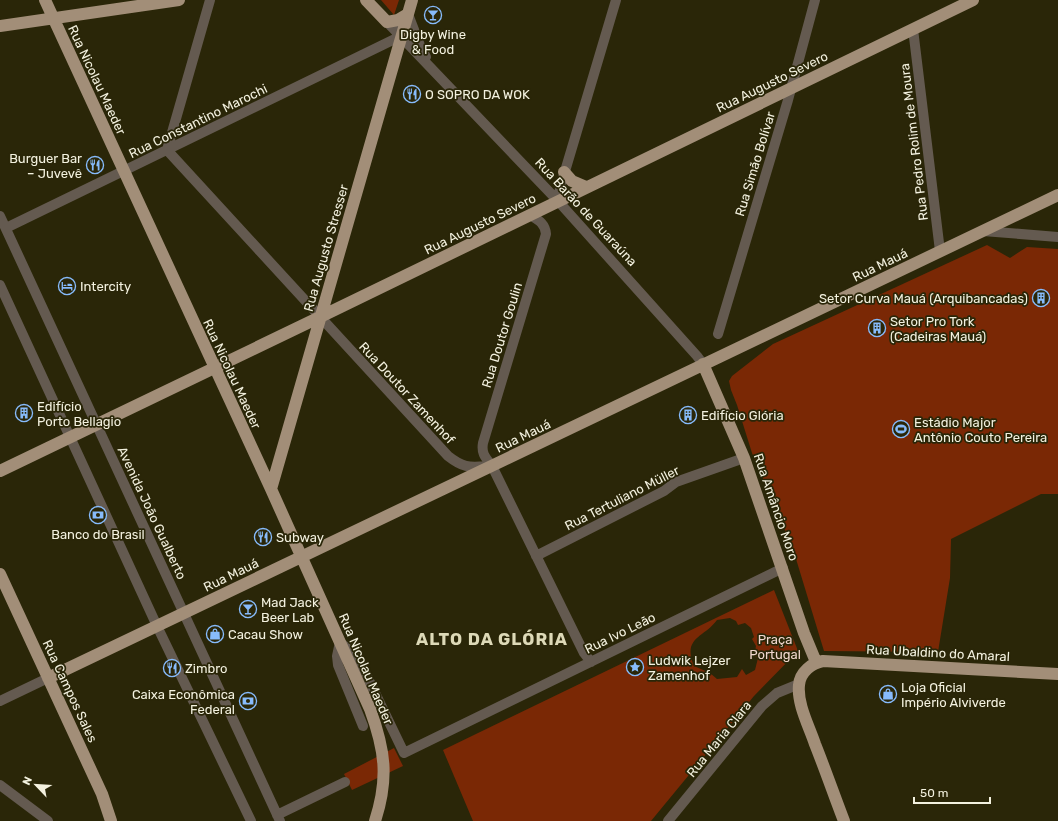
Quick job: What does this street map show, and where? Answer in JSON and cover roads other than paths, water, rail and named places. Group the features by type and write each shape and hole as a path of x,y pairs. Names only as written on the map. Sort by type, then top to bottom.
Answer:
{"main road":[{"name":"Rua Nicolau Maeder","path":"45,0 271,489 375,724 381,743 384,763 382,796 375,821"},
{"path":"0,26 179,0"},
{"name":"Rua Barão de Guaraúna","path":"366,0 387,22"},
{"name":"Rua Augusto Stresser","path":"271,489 412,0"},
{"name":"Rua Augusto Severo","path":"0,471 320,318 972,0"},
{"path":"387,22 398,20 408,14"},
{"path":"564,172 572,182 586,187"},
{"name":"Rua Mauá","path":"48,678 1058,195"},
{"name":"Rua Amâncio Moro","path":"703,364 744,458 783,568 804,633 816,662"},
{"name":"Rua Campos Sales","path":"0,574 102,794 111,821"},
{"name":"Rua Ubaldino do Amaral","path":"816,662 823,661 1058,674"},
{"path":"816,662 804,672 799,684 802,705 805,717 844,821"}],"street":[{"path":"167,150 210,0"},
{"path":"558,201 564,172 616,0"},
{"name":"Rua Simão Bolívar","path":"718,334 791,88 815,0"},
{"name":"Rua Barão de Guaraúna","path":"408,14 420,48 445,82"},
{"name":"Rua Barão de Guaraúna","path":"387,22 558,201 703,364"},
{"name":"Rua Pedro Rolim de Moura","path":"913,29 940,251"},
{"name":"Rua Constantino Marochi","path":"6,228 401,36"},
{"name":"Rua Doutor Zamenhof","path":"167,150 448,456 463,466 473,468 492,466"},
{"name":"Rua Doutor Goulin","path":"492,466 483,456 483,443 546,234 543,224 530,215"},
{"name":"Avenida João Gualberto","path":"0,216 278,818"},
{"path":"983,231 1058,237"},
{"path":"0,285 157,626 250,821"},
{"name":"Rua Tertuliano Müller","path":"536,556 664,491 676,482 744,458"},
{"path":"492,466 584,653 591,662"},
{"name":"Rua Ivo Leão","path":"340,642 356,656 363,668 404,753 783,568"},
{"path":"340,642 337,656 338,665 363,726"},
{"name":"Rua Mauá","path":"0,701 48,678"},
{"name":"Rua Maria Clara","path":"668,821 762,706 777,693 799,684"},
{"path":"278,818 345,782"},
{"path":"0,785 48,821"}],"place":[{"name":"Digby Wine & Food","path":"433,15"},
{"name":"O SOPRO DA WOK","path":"412,94"},
{"name":"Burguer Bar – Juvevê","path":"95,165"},
{"name":"Intercity","path":"67,286"},
{"name":"Setor Curva Mauá (Arquibancadas)","path":"1041,298"},
{"name":"Setor Pro Tork (Cadeiras Mauá)","path":"877,328"},
{"name":"Edifício Porto Bellagio","path":"24,413"},
{"name":"Edifício Glória","path":"688,415"},
{"name":"Estádio Major Antônio Couto Pereira","path":"901,429"},
{"name":"Banco do Brasil","path":"98,515"},
{"name":"Subway","path":"263,537"},
{"name":"Mad Jack Beer Lab","path":"248,609"},
{"name":"Cacau Show","path":"215,634"},
{"name":"Ludwik Lejzer Zamenhof","path":"635,667"},
{"name":"Zimbro","path":"172,668"},
{"name":"Loja Oficial Império Alviverde","path":"888,694"},
{"name":"Caixa Econômica Federal","path":"248,701"}],"district":[{"name":"ALTO DA GLÓRIA","path":"492,639"}],"park label":[{"name":"Praça Portugal","path":"775,646"}]}
